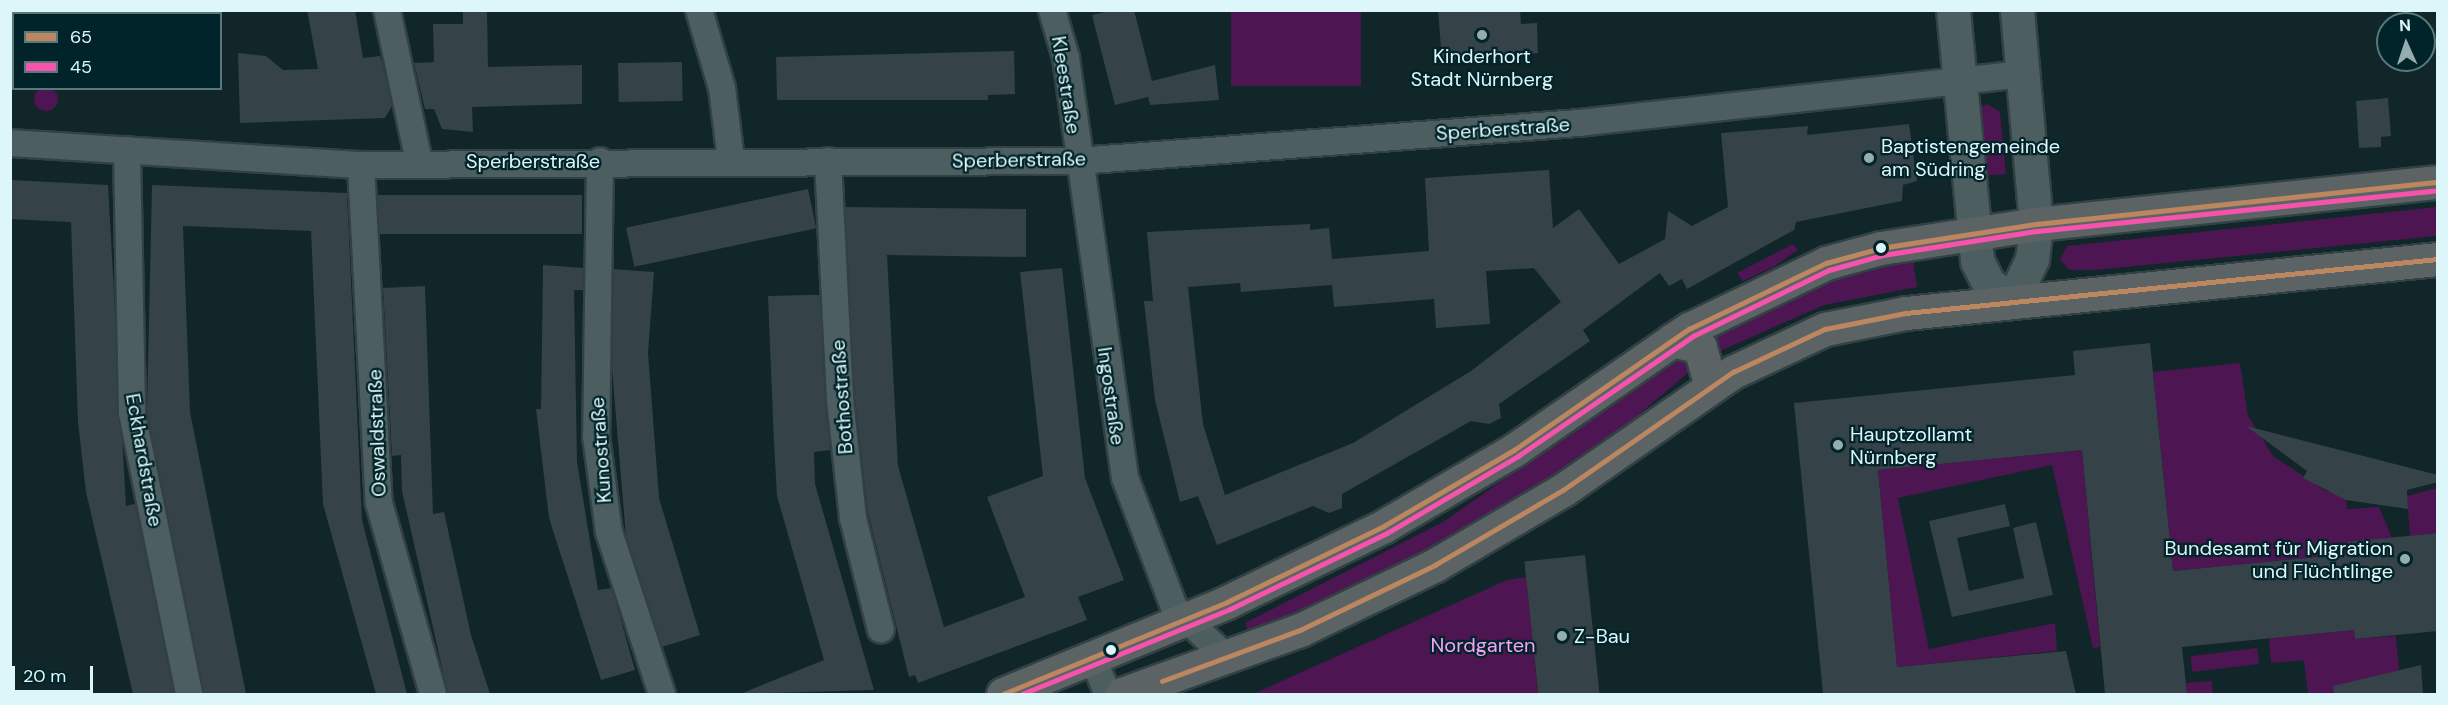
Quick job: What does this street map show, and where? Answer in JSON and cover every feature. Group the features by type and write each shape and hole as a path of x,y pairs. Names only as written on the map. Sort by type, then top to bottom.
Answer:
{"main road":[{"path":"1953,10 1974,233 1981,275 2012,301"},
{"path":"2012,301 2032,259 2036,224 2017,10"},
{"path":"1003,694 1183,621 1439,495 1672,340 1755,293 1826,263 1974,233 2036,224 2438,183"},
{"path":"1122,694 1227,658 1336,614 1467,547 1563,490 1711,387 1779,348 1846,323 2012,301 2438,259"},
{"path":"1672,340 1700,347 1711,387"}],"street":[{"path":"387,10 419,162"},
{"path":"699,10 722,88 731,160"},
{"name":"Kleestraße","path":"1052,10 1066,58 1078,161"},
{"name":"Sperberstraße","path":"10,143 361,165 419,162 731,160 1078,161 1591,122 2024,74"},
{"name":"Eckhardstraße","path":"127,150 132,413 189,694"},
{"name":"Kunostraße","path":"600,161 596,436 609,532 662,694"},
{"name":"Bothostraße","path":"828,161 840,399 852,506 880,630"},
{"name":"Ingostraße","path":"1078,161 1116,442 1151,556 1183,621"},
{"name":"Oswaldstraße","path":"361,165 379,503 433,694"},
{"path":"1183,621 1227,658"},
{"path":"1093,659 1108,694"}],"green space":[{"path":"1231,11 1361,11 1361,86 1231,86"},
{"path":"39,90 53,90 57,94 57,104 51,110 41,110 35,104 35,94"},
{"path":"1987,104 2000,112 2006,174 1982,176 1979,108"},
{"path":"2437,207 2437,236 2095,270 2069,270 2060,259 2067,246"},
{"path":"1793,244 1798,250 1775,266 1743,281 1737,273"},
{"path":"1913,259 1917,287 1824,305 1720,351 1710,335 1813,283"},
{"path":"1679,356 1689,360 1690,371 1588,458 1363,589 1250,635 1245,623 1443,522"},
{"path":"2240,363 2248,416 2273,456 2326,491 2345,495 2347,509 2379,507 2392,538 2348,554 2173,571 2153,372"},
{"path":"2082,450 2100,647 2093,648 2052,465 1898,498 1929,649 2055,623 2057,651 1897,667 1878,470"},
{"path":"2437,488 2437,533 2410,536 2407,496"},
{"name":"Nordgarten","path":"1526,577 1538,694 1253,694 1507,580"},
{"path":"2354,630 2355,639 2396,636 2399,670 2338,694 2308,694 2304,660 2271,663 2269,638"},
{"path":"2257,648 2259,664 2192,672 2190,656"},
{"path":"2212,681 2213,694 2187,694 2186,683"}],"building":[{"path":"307,10 355,10 363,58 380,56 383,65 392,106 385,118 240,123 238,53 266,56 283,70 318,69"},
{"path":"463,10 487,10 488,67 582,65 582,104 472,107 473,132 442,129 434,109 425,109 414,63 434,62 433,24 463,24"},
{"path":"1113,10 1134,10 1152,81 1215,65 1219,100 1150,105 1148,97 1115,105 1092,15"},
{"path":"1438,10 1520,10 1521,24 1537,23 1538,53 1442,60"},
{"path":"1014,51 1015,94 988,95 988,100 777,100 776,57"},
{"path":"682,62 683,101 619,102 618,63"},
{"path":"2388,98 2391,136 2381,137 2381,147 2359,148 2356,101"},
{"path":"1909,124 1917,181 1903,185 1902,201 1796,222 1794,230 1687,289 1682,279 1669,286 1660,273 1583,330 1590,341 1499,404 1501,418 1489,424 1471,421 1342,494 1342,508 1329,513 1313,506 1217,545 1198,496 1180,502 1155,400 1144,301 1153,301 1147,232 1310,224 1310,230 1329,228 1332,259 1429,251 1425,178 1549,170 1553,228 1579,209 1619,264 1665,239 1668,211 1692,226 1728,207 1721,133 1808,126 1807,135","holes":["1534,268 1561,302 1471,371 1353,443 1225,495 1203,424 1188,287 1240,283 1241,292 1332,285 1334,307 1434,299 1436,328 1490,324 1486,271"]},
{"path":"10,180 108,185 126,506 135,504 174,694 133,694 86,492 78,422 71,222 10,219"},
{"path":"152,185 347,193 362,520 407,694 376,694 323,504 311,231 183,226 190,412 246,694 204,694 147,411"},
{"path":"808,189 816,228 634,267 626,228"},
{"path":"378,195 582,195 582,234 378,234"},
{"path":"845,207 1026,209 1026,257 887,255 898,466 944,627 1025,597 987,497 1043,476 1020,272 1062,268 1085,478 1124,580 1078,597 1087,620 918,683 915,675 909,677 868,513 855,399"},
{"path":"543,265 583,268 583,290 574,290 577,462 598,590 612,588 635,670 601,680 549,518 536,409 541,409"},
{"path":"613,269 654,272 648,353 659,498 700,635 662,647 626,537 612,369"},
{"path":"425,286 433,514 444,512 471,635 490,694 448,694 402,491 401,455 392,456 383,288"},
{"path":"820,295 830,450 814,452 815,484 874,690 740,694 824,660 777,496 768,296"},
{"path":"2150,343 2173,571 2348,554 2347,542 2438,533 2438,631 2355,639 2354,630 2182,647 2187,694 2105,694 2082,450 1878,470 1897,667 2066,651 2076,694 1823,694 1794,403 2075,375 2073,351"},
{"path":"2246,426 2438,475 2438,482 2407,490 2408,509 2346,500 2303,478 2307,471"},
{"path":"2005,504 2010,526 1957,538 1969,591 2024,578 2013,528 2036,522 2053,595 1952,617 1929,521"},
{"name":"Z-Bau","path":"1585,555 1600,694 1538,694 1524,561"},
{"path":"2421,665 2423,694 2334,694 2333,686"}],"transit line":[{"name":"65","path":"1003,694 1227,602 1384,526 1514,450 1689,329 1826,263 1881,248 2036,224 2438,182"},
{"name":"45","path":"1022,694 1230,609 1387,533 1518,456 1693,336 1829,270 1883,255 2037,231 2438,190"},
{"name":"65","path":"1162,681 1300,630 1435,565 1563,490 1733,372 1825,329 1906,313 2438,259"}],"place":[{"name":"Kinderhort Stadt Nürnberg","path":"1482,35"},
{"name":"Baptistengemeinde am Südring","path":"1869,158"},
{"name":"Hauptzollamt Nürnberg","path":"1838,445"},
{"name":"Bundesamt für Migration und Flüchtlinge","path":"2405,559"},
{"name":"Z-Bau","path":"1562,636"}]}
